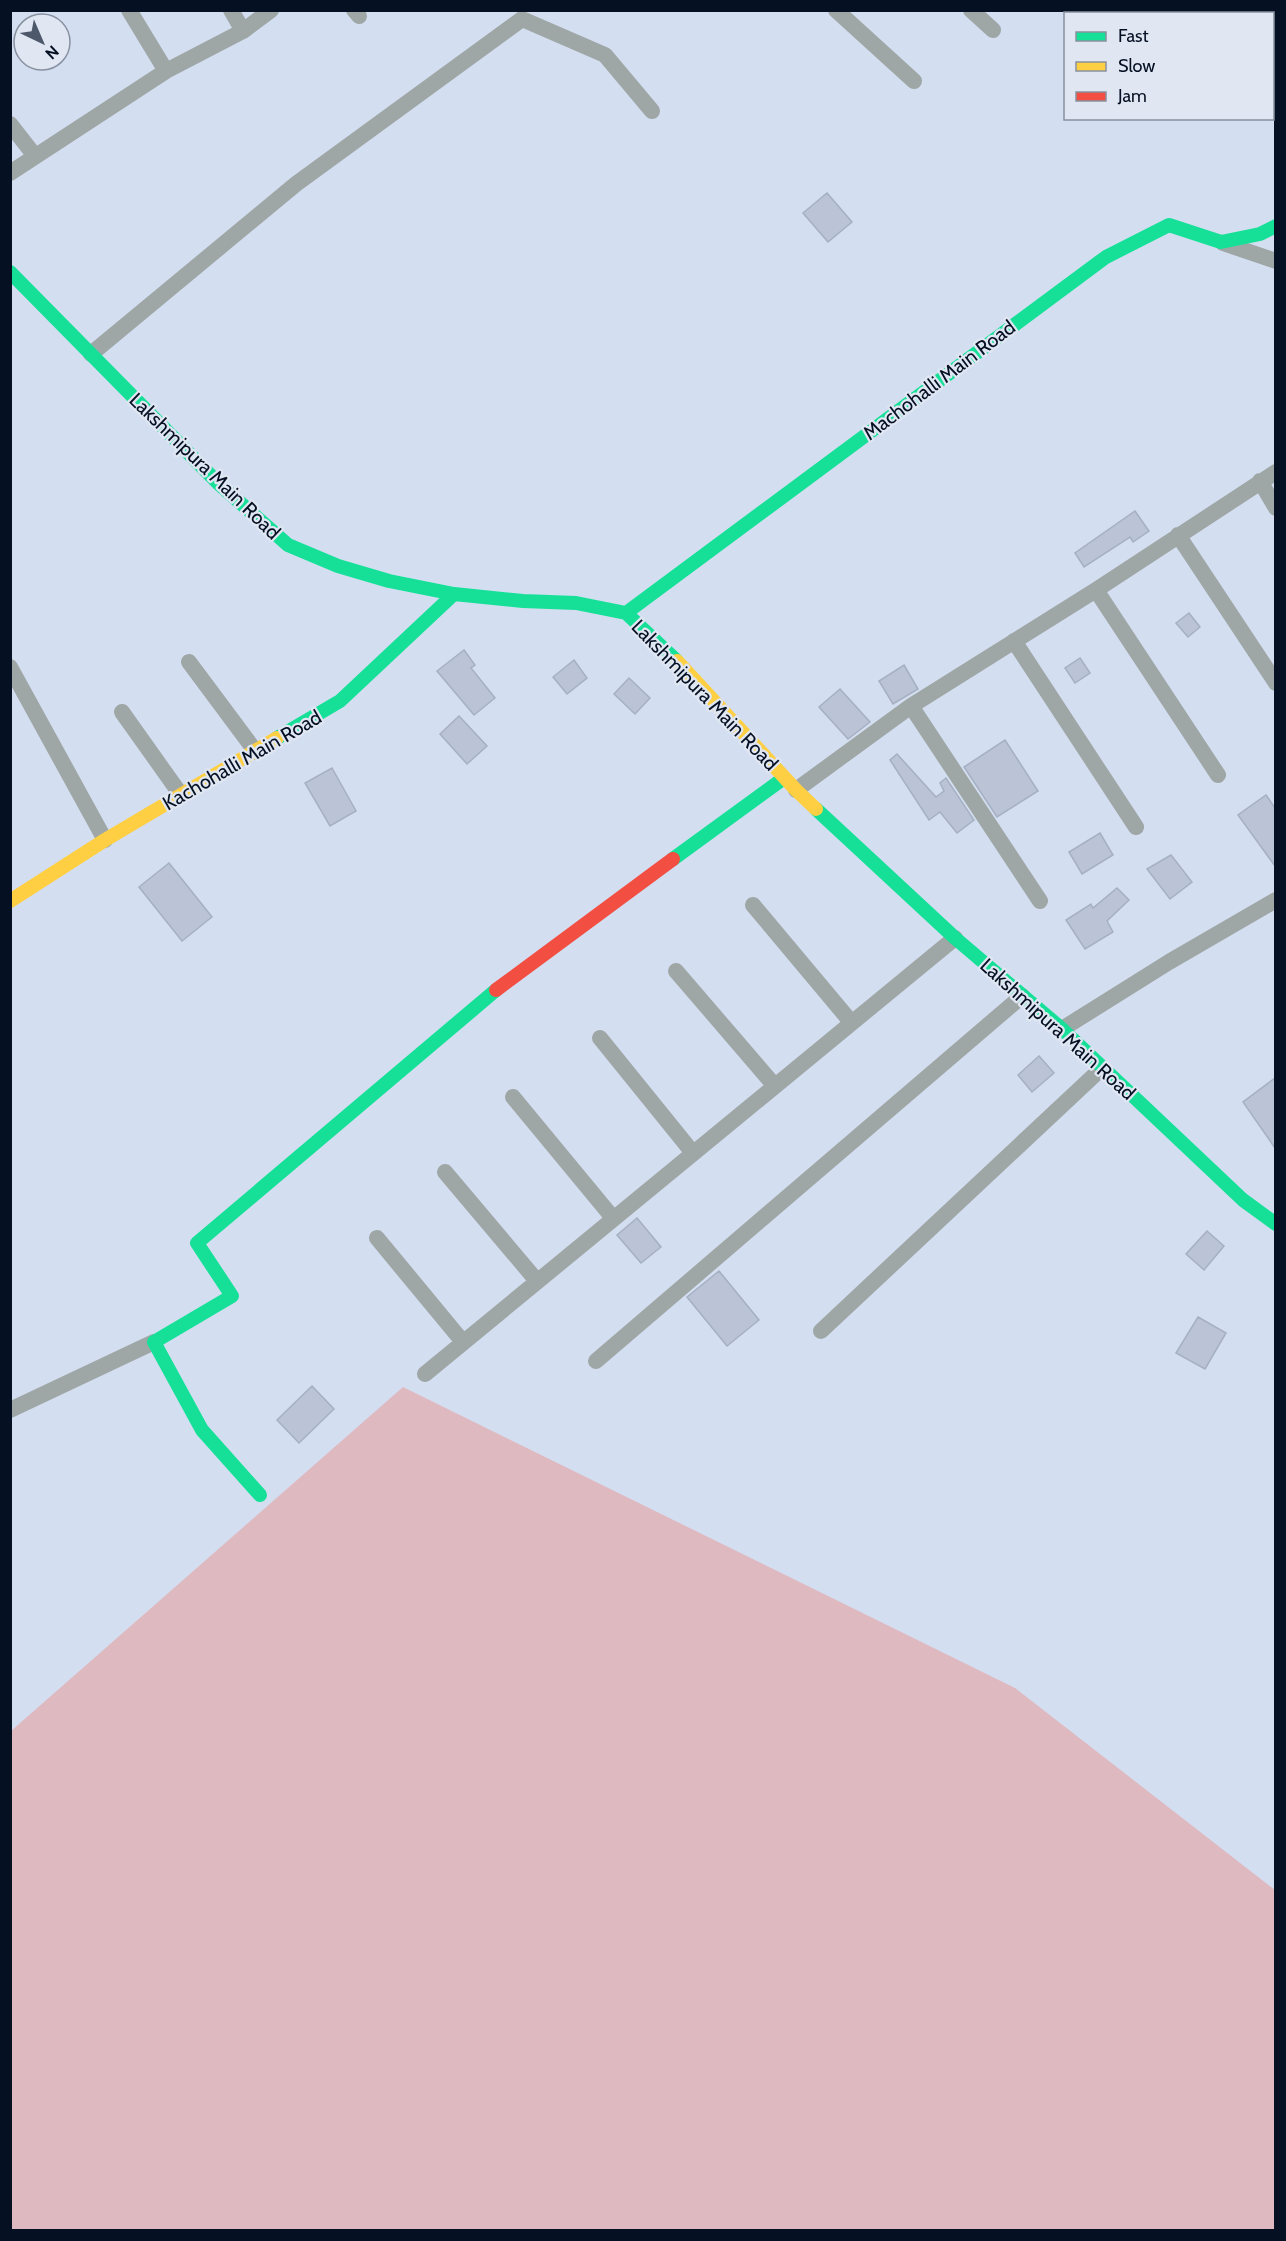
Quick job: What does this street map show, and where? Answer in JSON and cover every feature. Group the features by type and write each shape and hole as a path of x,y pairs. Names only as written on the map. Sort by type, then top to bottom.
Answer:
{"street":[{"path":"129,10 166,71"},
{"path":"231,10 243,31"},
{"path":"10,173 166,71 243,31 271,10"},
{"path":"836,10 914,81"},
{"path":"971,10 993,30"},
{"path":"91,354 296,184 522,19 605,55 652,111"},
{"path":"10,124 35,156"},
{"name":"Machohalli Main Road","path":"626,613 1106,257 1170,225 1221,242"},
{"path":"1221,242 1260,234 1275,226"},
{"path":"1221,242 1275,261"},
{"name":"Lakshmipura Main Road","path":"10,272 219,484 288,545 338,566 389,581 454,594 523,601 576,603 626,613 664,647 796,790 955,938 1062,1029 1244,1200 1275,1224"},
{"path":"796,790 911,706 1096,590 1275,472"},
{"path":"1260,482 1275,508"},
{"path":"1178,535 1275,683"},
{"path":"1096,590 1218,775"},
{"name":"Kachohalli Main Road","path":"13,894 340,701 454,594"},
{"path":"1014,641 1136,827"},
{"path":"189,662 256,752"},
{"path":"10,667 105,840"},
{"path":"911,706 1040,901"},
{"path":"122,712 181,795"},
{"path":"10,1410 154,1342 232,1296 197,1243 492,993 784,778"},
{"path":"1062,1029 1169,962 1275,900"},
{"path":"753,904 851,1022"},
{"path":"425,1374 955,938"},
{"path":"676,971 774,1085"},
{"path":"596,1361 1022,996"},
{"path":"600,1038 693,1153"},
{"path":"821,1331 1102,1068"},
{"path":"513,1097 613,1218"},
{"path":"446,1172 537,1281"},
{"path":"378,1238 463,1342"},
{"path":"154,1342 202,1430 260,1495"}],"shaded area":[{"path":"403,1387 1015,1688 1275,1890 1275,2230 11,2230 11,1731"}],"building":[{"path":"827,193 852,222 828,242 803,213"},
{"path":"1135,511 1149,531 1133,542 1130,537 1084,567 1075,553"},
{"path":"1189,613 1200,627 1188,637 1176,623"},
{"path":"464,650 475,665 471,668 495,698 474,715 437,671"},
{"path":"1080,658 1090,673 1075,683 1065,668"},
{"path":"574,660 587,678 567,694 553,677"},
{"path":"904,665 918,689 893,704 879,681"},
{"path":"629,678 650,698 635,714 614,694"},
{"path":"840,689 870,722 848,739 819,707"},
{"path":"459,716 487,746 467,764 440,734"},
{"path":"1005,740 1038,791 997,817 964,767"},
{"path":"897,754 936,797 944,791 940,783 946,778 974,820 957,833 940,812 929,820 890,760"},
{"path":"332,768 356,811 330,826 305,783"},
{"path":"1266,795 1275,808 1275,866 1238,815"},
{"path":"1100,833 1113,855 1082,874 1069,852"},
{"path":"1171,855 1192,882 1170,899 1147,869"},
{"path":"169,863 212,917 182,941 139,887"},
{"path":"1117,888 1129,900 1107,921 1113,932 1085,949 1066,920 1091,904 1093,908"},
{"path":"1039,1056 1054,1073 1032,1092 1018,1075"},
{"path":"1275,1078 1275,1148 1243,1102"},
{"path":"637,1218 661,1247 641,1263 617,1235"},
{"path":"1207,1231 1224,1246 1204,1270 1186,1254"},
{"path":"719,1271 759,1320 727,1346 687,1297"},
{"path":"1198,1317 1226,1333 1205,1369 1176,1353"},
{"path":"312,1386 334,1409 299,1443 277,1420"}],"traffic: fast":[{"path":"626,613 1106,257 1169,225 1221,242 1260,234 1276,226"},
{"path":"10,272 219,484 288,545 338,566 389,581 454,594 523,601 576,603 626,613 677,661"},
{"path":"277,738 340,701 454,594"},
{"path":"673,859 784,778"},
{"path":"816,809 955,938 1062,1029 1243,1200 1276,1224"},
{"path":"260,1495 202,1430 154,1342 232,1296 197,1243 496,990"}],"traffic: slow":[{"path":"677,661 816,809"},
{"path":"10,901 105,840 277,738"}],"traffic: jam":[{"path":"496,990 673,859"}]}
